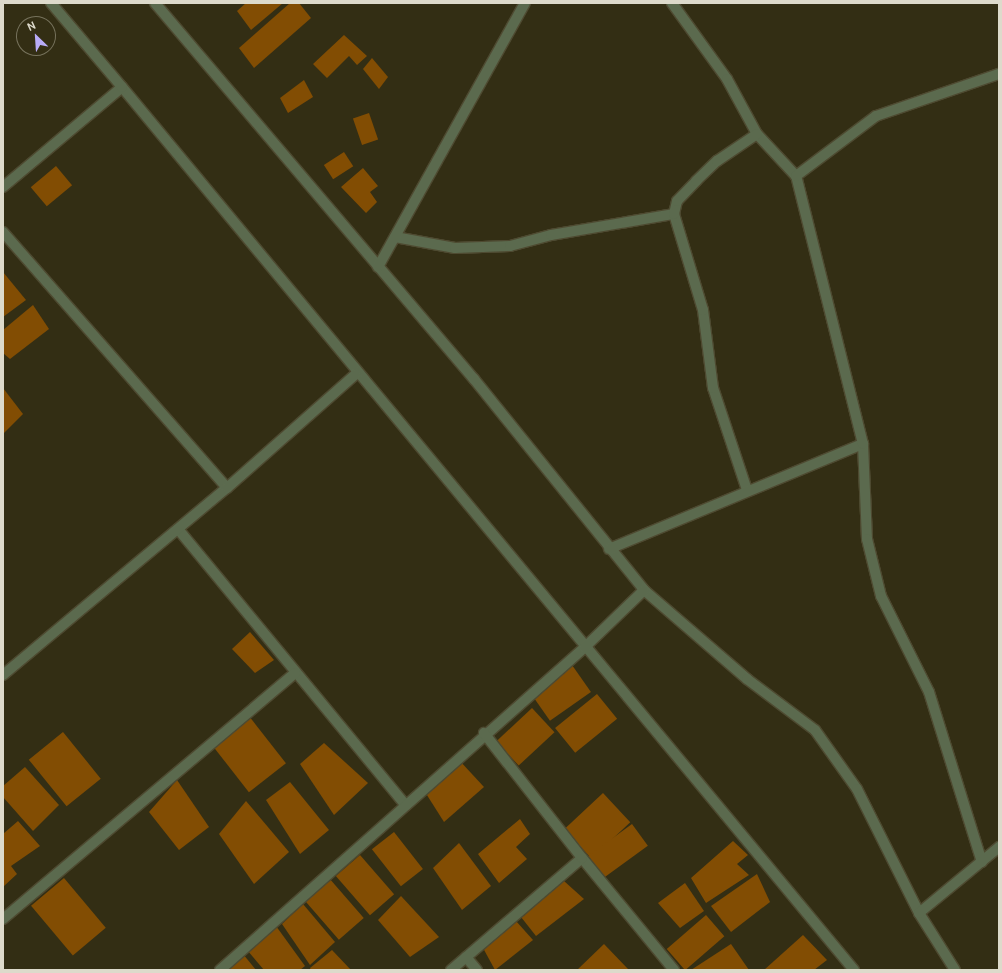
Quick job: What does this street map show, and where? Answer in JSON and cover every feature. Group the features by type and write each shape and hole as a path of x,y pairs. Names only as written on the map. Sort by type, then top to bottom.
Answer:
{"street":[{"path":"51,3 122,87 356,374 854,970"},
{"path":"155,3 378,267 474,378 609,549 644,590 747,678 815,730 857,789 919,912 955,970"},
{"path":"378,267 526,3"},
{"path":"672,3 727,80 757,134 796,176 863,444 867,539 881,596 929,692 982,862"},
{"path":"796,176 876,116 999,74"},
{"path":"3,187 122,87"},
{"path":"746,490 713,388 703,310 674,214 676,201 696,181 717,161 757,134"},
{"path":"395,237 455,248 510,246 551,235 674,214"},
{"path":"3,232 227,488"},
{"path":"3,675 227,488 356,374"},
{"path":"609,549 746,490 863,444"},
{"path":"178,529 295,673 405,804"},
{"path":"220,970 484,733 584,648 644,590"},
{"path":"3,919 295,673"},
{"path":"484,733 582,858 674,970"},
{"path":"919,912 999,847"},
{"path":"451,970 582,858"},
{"path":"466,957 477,970"}],"building":[{"path":"246,3 283,3 251,30 237,11"},
{"path":"290,3 299,3 311,18 254,68 239,48"},
{"path":"344,35 367,56 357,65 349,56 327,78 313,64"},
{"path":"372,58 388,77 379,89 363,69"},
{"path":"304,80 313,97 288,113 280,98"},
{"path":"369,113 378,139 362,145 353,119"},
{"path":"344,152 353,166 333,179 324,165"},
{"path":"56,166 72,185 47,206 31,187"},
{"path":"363,168 378,186 370,192 377,202 366,213 341,187"},
{"path":"3,272 26,300 3,317"},
{"path":"33,305 49,329 10,359 3,353 3,330"},
{"path":"3,388 23,414 3,434"},
{"path":"250,632 274,660 255,673 232,649"},
{"path":"572,665 591,692 550,721 531,694"},
{"path":"597,694 617,719 575,753 555,728"},
{"path":"532,708 555,732 519,766 496,741"},
{"path":"249,716 286,763 249,792 212,745"},
{"path":"63,732 101,779 67,806 29,760"},
{"path":"324,743 368,783 334,815 300,764"},
{"path":"459,760 484,787 444,822 425,792"},
{"path":"25,767 59,805 33,831 3,797 3,786"},
{"path":"177,780 209,827 179,850 149,812"},
{"path":"290,782 329,830 300,854 266,800"},
{"path":"603,793 630,822 592,858 564,829"},
{"path":"246,801 289,852 254,884 219,834"},
{"path":"520,819 530,834 516,847 527,859 499,883 478,854"},
{"path":"18,821 40,846 11,866 17,874 3,887 3,834"},
{"path":"632,824 648,846 604,878 588,856"},
{"path":"394,832 423,869 401,886 372,849"},
{"path":"733,841 748,855 737,864 749,875 706,903 691,878"},
{"path":"459,843 491,886 462,910 433,868"},
{"path":"360,855 394,894 370,915 336,876"},
{"path":"757,874 770,902 731,932 711,906"},
{"path":"64,878 106,928 73,955 31,906"},
{"path":"329,878 364,918 339,940 304,900"},
{"path":"564,881 584,899 536,936 521,917"},
{"path":"685,883 704,911 680,928 658,903"},
{"path":"401,896 439,937 410,957 378,920"},
{"path":"303,904 335,942 310,965 282,924"},
{"path":"706,915 724,936 685,970 667,949"},
{"path":"516,921 533,940 495,970 483,948"},
{"path":"276,926 305,966 300,970 264,970 247,950"},
{"path":"803,935 827,960 814,970 764,970"},
{"path":"604,944 628,969 577,970"},
{"path":"731,944 749,970 691,970"},
{"path":"332,950 351,970 311,970 310,968"},
{"path":"243,954 256,970 226,970"}]}
